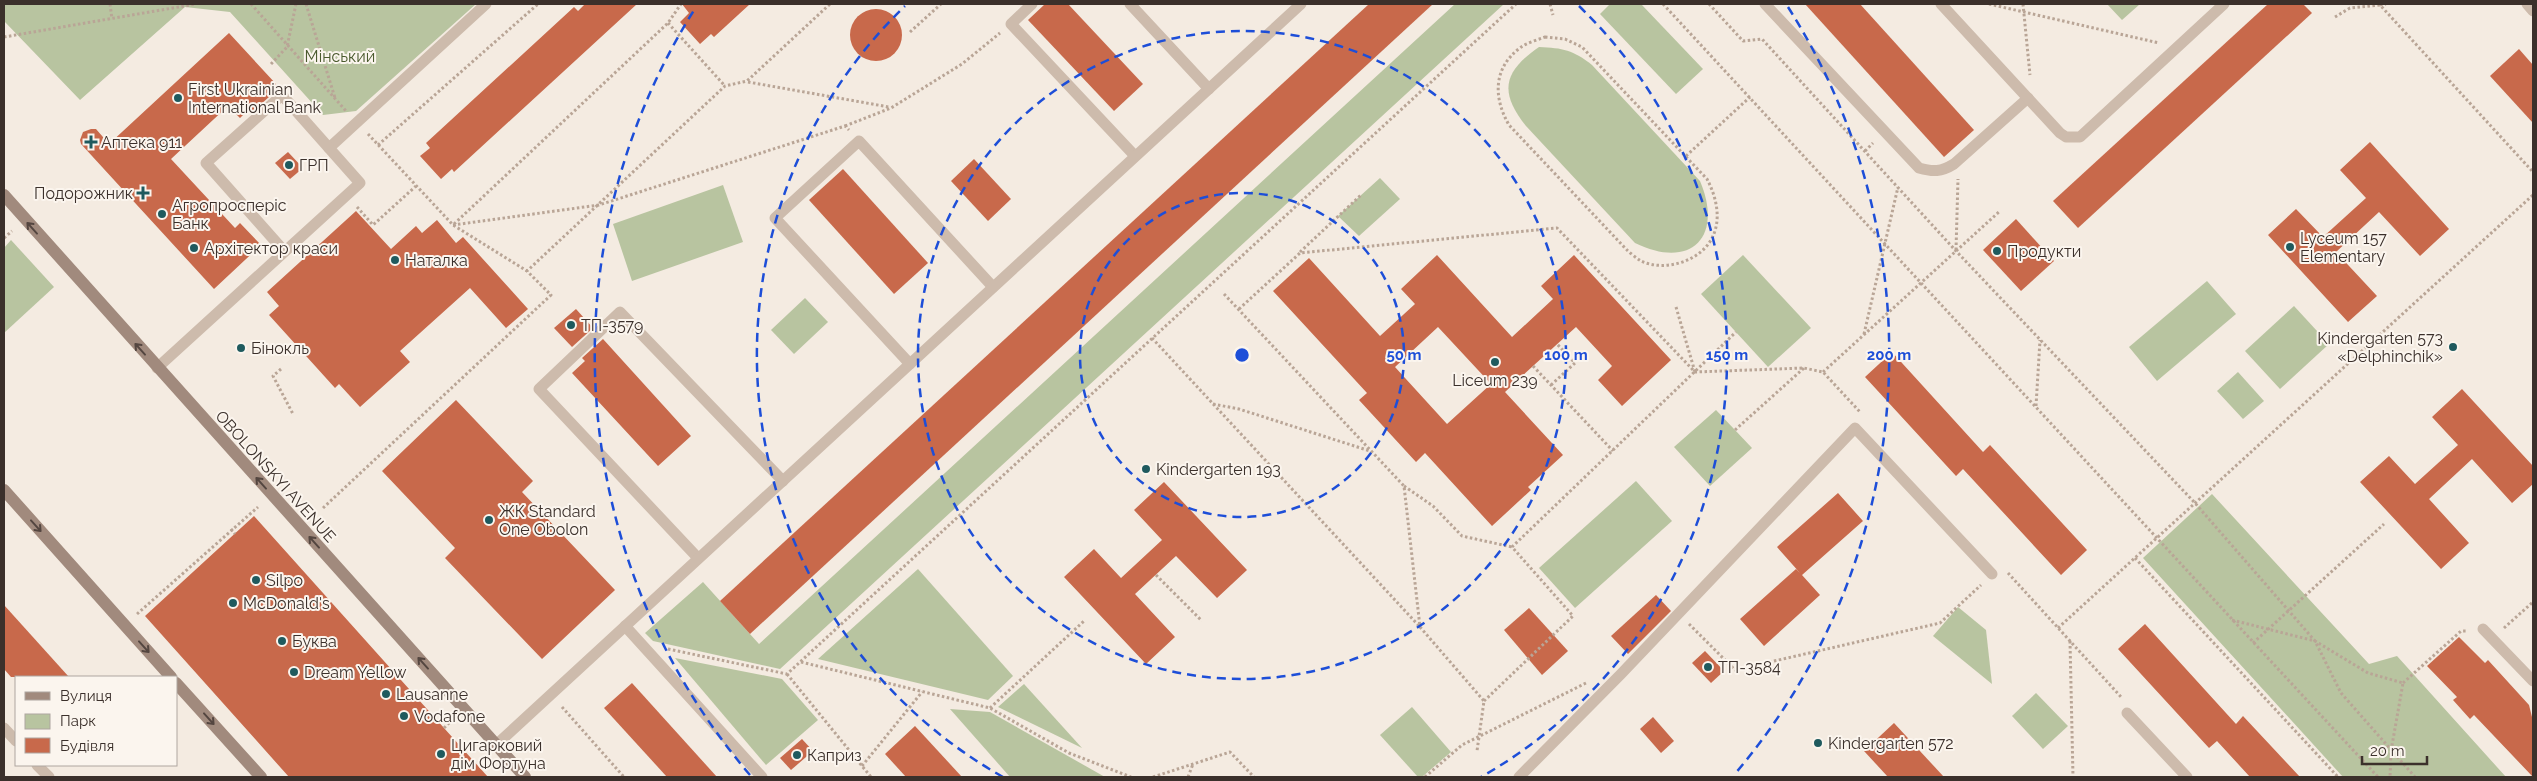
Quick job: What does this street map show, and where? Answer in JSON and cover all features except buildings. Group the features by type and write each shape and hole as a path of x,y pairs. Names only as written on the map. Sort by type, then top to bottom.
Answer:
{"main road":[{"name":"OBOLONSKYI AVENUE","path":"4,196 525,777"},
{"path":"4,490 170,676"},
{"path":"178,685 261,777"}],"lane":[{"path":"329,148 486,4"},
{"path":"1032,4 1011,24 1135,156"},
{"path":"1130,4 1209,89"},
{"path":"496,745 1301,4"},
{"path":"1765,4 1919,168 1943,171 2031,101"},
{"path":"1941,4 2060,133 2066,137 2080,137 2224,4"},
{"path":"2526,4 2533,11"},
{"path":"157,368 360,183 282,96 206,163 284,251"},
{"path":"910,364 775,218 859,141 993,287"},
{"path":"698,558 539,389 620,312 782,481"},
{"path":"1519,777 1621,674 1855,428 1992,574"},
{"path":"625,626 762,777"},
{"path":"2483,629 2533,681"},
{"path":"2127,713 2187,777"},
{"path":"4,728 15,741"},
{"path":"39,766 49,777"}],"path":[{"path":"110,4 112,19"},
{"path":"4,38 196,4"},
{"path":"251,4 336,101 453,225 527,271 550,295 323,508"},
{"path":"271,64 287,47 296,4"},
{"path":"306,4 336,101"},
{"path":"378,145 538,4"},
{"path":"453,225 668,23 681,4"},
{"path":"747,81 831,4"},
{"path":"910,32 940,4"},
{"path":"787,674 1516,4"},
{"path":"1550,4 1554,14"},
{"path":"1663,4 2378,777"},
{"path":"1709,4 1743,41 1762,39 1956,251 2195,503 2315,641 2341,693 2415,777"},
{"path":"1989,4 2177,47"},
{"path":"2023,4 2031,101"},
{"path":"2335,17 2350,8 2386,4"},
{"path":"2380,5 2533,172"},
{"path":"668,23 725,86"},
{"path":"453,225 598,205 845,126 891,108 962,64 1011,24"},
{"path":"1544,37 1564,39 1582,47 1686,156 1707,179 1716,197 1717,216 1712,238 1698,254 1678,264 1659,266 1641,261 1626,249 1509,125 1501,111 1497,88 1504,67 1519,48 1544,37"},
{"path":"527,271 725,86 747,81 891,108"},
{"path":"1686,156 1750,98"},
{"path":"845,126 859,141"},
{"path":"1956,251 1958,160"},
{"path":"349,213 356,207 373,225 416,186"},
{"path":"1864,335 1898,187"},
{"path":"1239,309 1361,195"},
{"path":"2058,628 2533,195"},
{"path":"1300,253 1558,228 1695,372 1804,368 1823,372 2000,211"},
{"path":"4,238 12,231"},
{"path":"1224,294 1404,486 1433,506 1462,536 1512,546 1573,616 1484,701 1477,751"},
{"path":"1676,307 1695,372"},
{"path":"1512,546 1736,332"},
{"path":"1152,338 1420,628 1484,701"},
{"path":"2036,406 2040,340"},
{"path":"1551,385 1575,363 1557,344"},
{"path":"1533,366 1613,451"},
{"path":"1735,430 1804,368"},
{"path":"280,370 273,376 293,414"},
{"path":"1213,404 1239,409 1372,451"},
{"path":"1404,486 1420,628"},
{"path":"135,616 256,506"},
{"path":"2253,642 2384,524"},
{"path":"231,529 235,534"},
{"path":"2135,558 2338,777"},
{"path":"1685,620 1735,670 1940,622 1992,574"},
{"path":"1156,575 1202,621"},
{"path":"2492,638 2533,602"},
{"path":"2230,619 2315,641 2368,673 2403,683"},
{"path":"990,708 1084,622"},
{"path":"2390,777 2391,751 2403,683 2461,631 2483,629"},
{"path":"2070,641 2073,777"},
{"path":"658,647 787,674 871,777"},
{"path":"800,662 990,708 1069,753 1131,777"},
{"path":"1425,777 1462,745 1590,681"},
{"path":"862,766 922,692"},
{"path":"551,694 624,777"},
{"path":"444,728 450,722"},
{"path":"1154,777 1230,752 1254,777"},
{"path":"1188,777 1193,764"}],"green space":[{"name":"Мінський","path":"4,4 476,4 356,111 323,115 230,12 185,7 80,100 4,21"},
{"path":"1455,4 1504,4 780,669 653,641 645,633 703,582 759,644"},
{"path":"1610,4 1641,4 1703,69 1676,94 1600,14"},
{"path":"2107,4 2140,4 2122,20"},
{"path":"1539,47 1567,51 1579,56 1592,65 1700,181 1706,201 1708,219 1704,233 1697,244 1686,250 1672,253 1655,250 1635,243 1526,126 1512,103 1509,83 1518,65"},
{"path":"1380,178 1400,199 1359,236 1338,216"},
{"path":"723,185 743,242 632,281 613,224"},
{"path":"11,240 54,287 4,333 4,248"},
{"path":"1743,255 1811,328 1768,367 1701,294"},
{"path":"2207,281 2236,314 2157,381 2129,347"},
{"path":"805,298 828,322 794,354 771,330"},
{"path":"2294,306 2329,344 2280,389 2245,351"},
{"path":"2238,372 2264,401 2243,419 2217,391"},
{"path":"1716,410 1752,448 1710,486 1674,447"},
{"path":"1636,481 1672,521 1575,608 1539,568"},
{"path":"2212,494 2369,664 2397,656 2506,777 2343,777 2143,558"},
{"path":"918,569 1013,676 988,700 818,659"},
{"path":"1958,607 1986,630 1992,684 1933,636"},
{"path":"675,658 782,679 818,720 766,765"},
{"path":"1024,684 1082,748 998,707"},
{"path":"2036,693 2068,726 2043,749 2012,716"},
{"path":"1412,707 1451,752 1422,777 1418,777 1380,735"},
{"path":"950,709 990,712 1105,777 1010,777"}],"place":[{"name":"First Ukrainian International Bank","path":"178,98"},
{"name":"Аптека 911","path":"91,142"},
{"name":"ГРП","path":"289,165"},
{"name":"Подорожник","path":"143,193"},
{"name":"Агропросперіс Банк","path":"162,214"},
{"name":"Lyceum 157 Elementary","path":"2290,247"},
{"name":"Архітектор краси","path":"194,248"},
{"name":"Продукти","path":"1997,251"},
{"name":"Наталка","path":"395,260"},
{"name":"ТП-3579","path":"571,325"},
{"name":"Kindergarten 573 «Delphinchik»","path":"2453,347"},
{"name":"Бінокль","path":"241,348"},
{"name":"Liceum 239","path":"1495,362"},
{"name":"Kindergarten 193","path":"1146,469"},
{"name":"ЖК Standard One Obolon","path":"489,520"},
{"name":"Silpo","path":"256,580"},
{"name":"McDonald's","path":"233,603"},
{"name":"Буква","path":"282,641"},
{"name":"ТП-3584","path":"1708,667"},
{"name":"Dream Yellow","path":"294,672"},
{"name":"Lausanne","path":"386,694"},
{"name":"Vodafone","path":"404,716"},
{"name":"Kindergarten 572","path":"1818,743"},
{"name":"Цигарковий дім Фортуна","path":"441,754"},
{"name":"Каприз","path":"797,755"}]}
